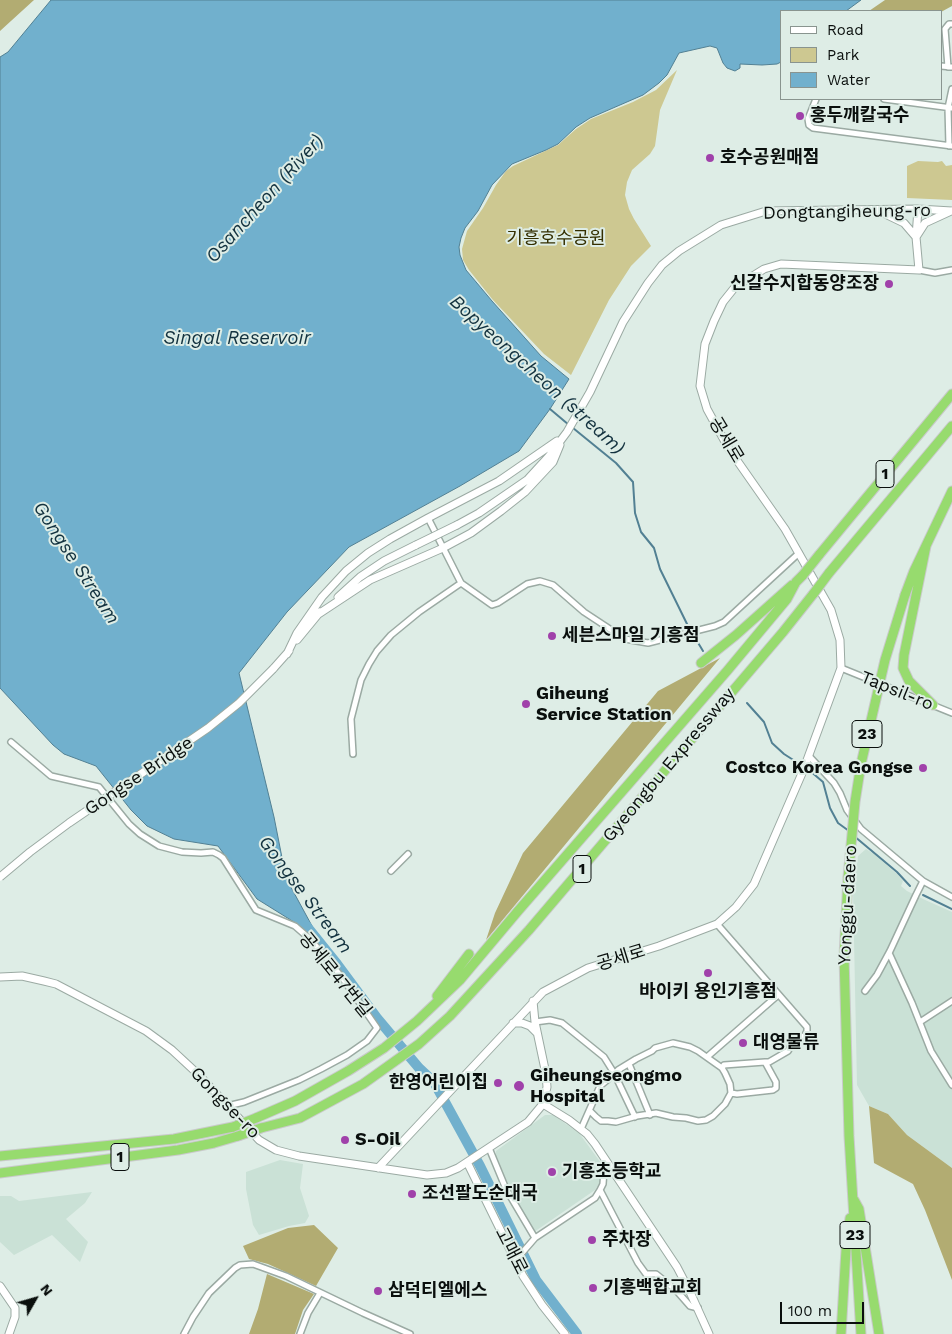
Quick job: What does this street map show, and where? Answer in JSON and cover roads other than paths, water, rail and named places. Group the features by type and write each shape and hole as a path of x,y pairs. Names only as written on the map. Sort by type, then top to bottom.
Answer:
{"highway":[{"name":"1","path":"799,578 952,394"},
{"name":"Gyeongbu Expressway","path":"0,1173 178,1150 214,1143 300,1118 363,1084 419,1044 450,1016 529,930 777,638 952,426"},
{"name":"Yonggu-daero","path":"861,1334 849,1136 844,956 848,878 855,802 866,736 904,594 952,491"},
{"path":"926,546 905,646 903,668 910,682 933,705"},
{"name":"Gyeongbu Expressway","path":"0,1156 174,1139 233,1127 295,1101 384,1048 407,1030 460,980 727,671 787,599 799,578"},
{"path":"700,661 736,635 799,578"},
{"path":"417,1021 469,954"},
{"path":"841,1334 846,1250 852,1198"},
{"path":"852,1198 859,1209 879,1334"}],"street":[{"path":"950,67 945,29 949,24 952,24"},
{"path":"816,100 808,119 809,125 813,128 950,146 952,89"},
{"path":"891,100 950,108"},
{"path":"918,209 916,237 919,270 935,273 952,270"},
{"name":"Dongtangiheung-ro","path":"565,435 590,392 622,322 648,283 662,265 679,251 721,226 766,211 918,209 952,211"},
{"path":"877,210 904,223 916,237"},
{"path":"916,237 925,223 952,211"},
{"name":"공세로","path":"378,1168 543,992 588,968 658,946 717,924 736,907 754,884 803,771 841,668 840,640 832,610 799,552 729,448 707,408 700,386 705,344 723,302 735,288 764,268 781,264 919,270"},
{"path":"287,654 297,633 322,597 346,571 368,553 390,538 500,481 565,435"},
{"path":"287,654 317,615 360,577 384,562 479,513 527,480 565,435"},
{"path":"317,615 370,580 443,548 471,533 525,492 554,462 565,435"},
{"path":"428,518 460,583 492,605 527,584 540,581 553,585 584,612 625,639 648,643 724,622 799,552"},
{"path":"353,754 351,719 361,680 377,651 391,635 419,612 460,583"},
{"name":"Gongse Bridge","path":"0,877 69,823 208,728 239,703 287,654"},
{"name":"Tapsil-ro","path":"841,668 952,713"},
{"name":"공세로47번길","path":"11,742 51,776 99,787 129,824 140,834 159,846 182,852 213,852 223,858 256,910 295,926 311,940 341,976 374,1024 376,1028 368,1041 347,1055 299,1080 244,1102 227,1106"},
{"path":"808,758 828,775 837,787 844,805 861,829 923,881 952,897"},
{"path":"392,871 408,854"},
{"path":"865,990 877,975 889,953 923,881"},
{"path":"717,924 807,1027 805,1035 793,1042 788,1051 769,1062 724,1065 722,1068"},
{"path":"889,953 931,1051 952,1084"},
{"name":"Gongse-ro","path":"0,977 22,976 56,984 146,1031 179,1056 200,1076 259,1140 276,1150 299,1156 427,1176 446,1173 467,1162"},
{"path":"707,1057 778,995"},
{"path":"467,1162 528,1122 543,1104 547,1087 533,1001"},
{"path":"920,1022 952,1001"},
{"path":"535,1022 550,1020 562,1023 604,1057 614,1073 634,1117"},
{"path":"513,1023 522,1023 530,1026 537,1033"},
{"path":"581,1129 600,1086 614,1073 655,1048 673,1043 690,1047 722,1068 730,1084 731,1093 725,1104 706,1120 698,1121 656,1113 608,1122 596,1118 590,1111"},
{"path":"731,1093 767,1091 776,1088 776,1082 765,1062"},
{"path":"629,1064 650,1114"},
{"path":"543,1104 581,1129 595,1144 677,1267 709,1334"},
{"path":"487,1150 506,1189 535,1238"},
{"name":"고매로","path":"467,1162 523,1276 532,1291 565,1334"},
{"path":"515,1261 535,1238 595,1198 603,1184 606,1162"},
{"path":"600,1190 638,1263 646,1274 656,1274 676,1290 690,1306 698,1308"},
{"path":"184,1334 209,1293 240,1265 253,1264 286,1276 410,1334"},
{"path":"0,1286 15,1308 15,1317 9,1334"},
{"path":"300,1334 308,1313 320,1293"}],"water":[{"name":"Singal Reservoir","path":"51,0 861,0 847,10 780,10 780,62 777,64 740,64 740,68 735,71 727,68 723,63 717,48 710,46 679,53 667,75 643,95 590,118 576,127 558,144 512,164 492,185 478,211 465,228 459,247 466,270 541,356 569,379 550,409 519,451 349,547 287,612 239,673 274,817 286,878 318,937 257,899 218,846 174,839 147,826 131,810 96,766 64,754 53,745 0,688 0,57 8,52"}],"waterway":[{"name":"Bopyeongcheon (stream)","path":"550,409 569,425"},
{"name":"Bopyeongcheon (stream)","path":"573,428 616,463 633,482 635,513 641,532 654,548 660,569 689,628"},
{"name":"Bopyeongcheon (stream)","path":"694,636 703,651"},
{"name":"Bopyeongcheon (stream)","path":"747,703 764,722 772,743 823,782 830,808 838,823 849,831"},
{"name":"Bopyeongcheon (stream)","path":"854,836 897,872 910,886"},
{"name":"Bopyeongcheon (stream)","path":"923,895 952,909"},
{"name":"Gongse Stream","path":"304,923 377,1018 419,1068 434,1082 480,1166 536,1280 577,1334"}],"place":[{"name":"홍두깨칼국수","path":"800,116"},
{"name":"호수공원매점","path":"710,158"},
{"name":"신갈수지합동양조장","path":"889,284"},
{"name":"세븐스마일 기흥점","path":"552,636"},
{"name":"Giheung Service Station","path":"526,704"},
{"name":"Costco Korea Gongse","path":"923,768"},
{"name":"바이키 용인기흥점","path":"708,973"},
{"name":"대영물류","path":"743,1043"},
{"name":"한영어린이집","path":"498,1083"},
{"name":"Giheungseongmo Hospital","path":"519,1086"},
{"name":"S-Oil","path":"345,1140"},
{"name":"기흥초등학교","path":"552,1172"},
{"name":"조선팔도순대국","path":"412,1194"},
{"name":"주차장","path":"592,1240"},
{"name":"기흥백합교회","path":"593,1288"},
{"name":"삼덕티엘에스","path":"378,1291"}],"water label":[{"name":"Osancheon (River)","path":"265,199"}],"park label":[{"name":"기흥호수공원","path":"556,239"}]}
